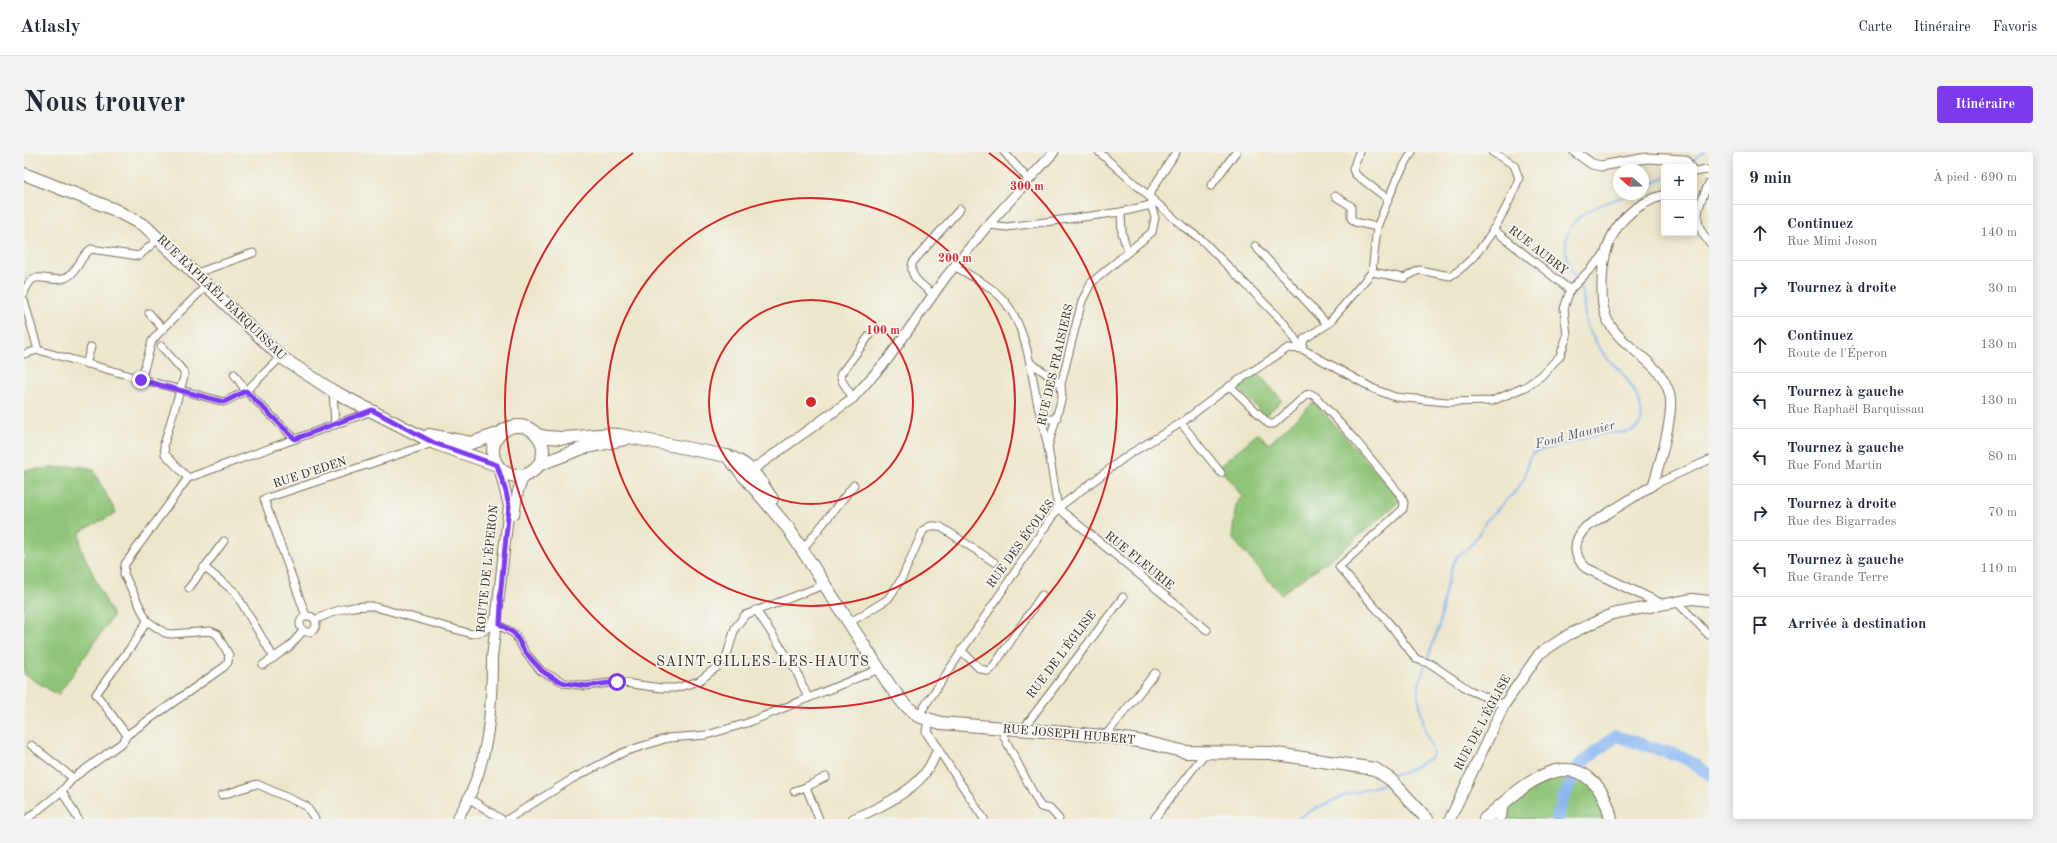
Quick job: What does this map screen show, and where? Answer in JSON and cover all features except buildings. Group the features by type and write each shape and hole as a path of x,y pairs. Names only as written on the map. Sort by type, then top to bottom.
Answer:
{"main road":[{"name":"RUE RAPHAËL BARQUISSAU","path":"24,174 132,218 159,238 206,286 280,357 334,391 414,431 434,443 498,466"},
{"path":"634,438 583,448 538,465 532,471 524,475 510,475 498,466 494,457 493,448 501,433 510,428 520,426 529,429 537,435 558,439 602,434 634,438 742,462 752,470 777,506 788,528 879,669 900,698 923,718"},
{"name":"RUE RAPHAËL BARQUISSAU","path":"414,431 471,443 501,433"},
{"path":"537,435 543,450 538,465"},
{"path":"730,460 788,528"},
{"name":"ROUTE DE L'ÉPERON","path":"457,819 470,799 482,762 487,733 492,658 500,598 509,506 498,466"},
{"name":"ROUTE DE L'ÉPERON","path":"492,674 502,627 515,501 524,475"},
{"path":"500,598 500,624 502,627"},
{"name":"RUE DE L'ÉGLISE","path":"1450,819 1504,705 1530,666 1539,654 1548,646 1612,614 1661,604 1700,599 1709,601"},
{"name":"RUE JOSEPH HUBERT","path":"923,718 1002,729 1105,736 1144,742 1186,752 1270,753 1375,769 1391,780 1426,819"},
{"path":"1485,819 1533,780 1553,772 1567,769 1580,772 1595,784 1607,804 1611,819"}],"street":[{"path":"1004,152 1029,180"},
{"path":"752,470 853,398 888,359 954,266 988,225 1054,152"},
{"path":"1099,152 1150,200 1202,240 1284,323 1302,349 1374,389 1395,397 1447,402 1492,401 1525,387 1541,376 1560,356 1567,336 1564,309 1575,284 1605,254"},
{"path":"988,225 1007,227 1121,212 1150,200 1176,152"},
{"path":"1211,186 1236,152"},
{"path":"1359,152 1353,169 1355,174 1388,199"},
{"path":"1302,349 1304,339 1327,324 1372,272 1377,227 1397,178 1412,152"},
{"name":"RUE AUBRY","path":"1372,272 1404,278 1419,270 1450,276 1474,256 1508,203 1519,178 1514,165 1492,152"},
{"path":"1575,152 1592,164 1601,166 1647,158 1685,160 1688,164"},
{"path":"1697,172 1709,171"},
{"path":"1709,184 1697,210 1698,225 1709,242"},
{"path":"1334,196 1351,206 1351,218 1355,222 1377,227"},
{"path":"1653,485 1669,421 1671,397 1664,378 1618,334 1604,313 1602,277 1605,254 1611,238 1622,220 1635,208 1661,196"},
{"name":"RUE DES FRAISIERS","path":"1048,447 1057,419 1062,397 1061,384 1082,301 1091,283 1152,232 1155,218 1150,200"},
{"path":"934,295 912,276 911,267 913,262 960,209"},
{"path":"1121,212 1122,233 1128,252"},
{"name":"RUE AUBRY","path":"1492,229 1575,284"},
{"path":"24,293 29,282 36,278 59,280 70,276 85,253 91,249 139,256 159,238"},
{"path":"1255,246 1327,324"},
{"path":"194,274 253,253"},
{"path":"954,266 990,288 1006,304 1021,330 1031,363 1041,419 1048,447 1058,508"},
{"path":"141,380 152,341 206,286"},
{"path":"24,300 38,350"},
{"path":"149,314 163,329"},
{"path":"853,398 842,381 840,375 870,336"},
{"path":"162,346 184,372 180,391 164,444 166,454 188,478"},
{"path":"86,364 91,347"},
{"name":"RUE DES ÉCOLES","path":"923,718 929,700 961,650 1058,508 1128,455 1181,423 1230,386 1288,348 1302,349"},
{"path":"24,354 38,350 180,391 224,402 246,391 280,357"},
{"path":"1031,363 1061,384"},
{"path":"234,374 246,391 295,439"},
{"path":"1230,386 1269,424 1274,424 1306,395 1311,394 1316,397 1357,442 1402,497 1404,503 1403,509 1338,567 1390,623 1416,659 1430,664 1469,690 1504,705"},
{"path":"334,391 335,425"},
{"path":"27,819 62,792 73,778 123,742 127,735 224,667 228,662 229,655 217,634 210,631 171,634 165,633 147,620 124,574 125,564 188,478 335,425 372,410"},
{"path":"1041,419 1057,419"},
{"path":"1181,423 1221,473"},
{"name":"RUE D'EDEN","path":"306,616 264,499 434,443"},
{"path":"1661,604 1586,568 1579,561 1575,548 1579,534 1586,526 1653,485 1709,460"},
{"path":"802,550 854,485"},
{"name":"RUE FLEURIE","path":"1058,508 1206,630"},
{"path":"849,623 888,599 901,580 923,531 928,526 934,525 941,528 994,562"},
{"path":"189,588 224,541"},
{"path":"204,567 235,592 274,658"},
{"path":"502,627 515,634 525,652 542,671 565,683 586,686 617,682 661,688 676,688 699,681 721,664 727,655 738,622 745,615 824,585"},
{"path":"961,650 979,668 988,671 993,667 1042,595"},
{"name":"RUE DE L'ÉGLISE","path":"1024,730 1026,725 1123,597"},
{"path":"1676,602 1709,635"},
{"path":"315,620 344,608 356,605 372,606 472,634 484,631 498,614"},
{"path":"756,610 796,670 808,698"},
{"path":"306,616 311,616 315,620 316,625 313,630 308,632 303,631 300,627 300,621 306,616"},
{"path":"127,735 96,694 133,644 147,620"},
{"path":"263,665 289,647 303,631"},
{"path":"508,819 572,779 624,752 668,738 706,735 747,723 879,669"},
{"path":"1105,736 1155,673"},
{"path":"923,718 927,732 980,818"},
{"path":"1002,729 1004,737 1039,804 1043,808 1050,809 1058,819"},
{"path":"31,745 73,778"},
{"path":"853,819 880,806 918,781 928,769 938,749"},
{"path":"1154,819 1206,752"},
{"path":"794,791 826,777"},
{"path":"222,795 257,784 306,806 315,819"},
{"path":"806,786 819,819"},
{"path":"62,792 78,819"},
{"path":"470,799 501,819"},
{"path":"1499,819 1502,814 1503,804"}],"green space":[{"path":"1256,371 1282,400 1265,416 1237,386"},
{"path":"1314,402 1401,500 1341,551 1281,594 1232,538 1236,504 1242,496 1219,467 1258,433 1269,444"},
{"path":"79,466 93,469 116,513 80,532 81,549 113,616 58,695 24,674 24,470"},
{"path":"1567,769 1595,783 1611,819 1499,819 1512,796"}],"waterway":[{"name":"Fond Maunier","path":"1692,161 1704,152"},
{"name":"Fond Maunier","path":"1649,185 1661,179"},
{"name":"Fond Maunier","path":"1427,661 1439,626 1445,592 1453,564 1457,556 1469,547 1486,521 1515,492 1524,479 1529,458 1533,453 1607,433 1629,432 1636,428 1640,423 1642,416 1641,409 1631,385 1623,374 1606,357 1587,326 1582,290 1569,265 1566,249 1567,236 1572,225 1590,210 1614,200"},
{"name":"Fond Maunier","path":"1394,774 1403,773 1432,757 1433,752 1425,730 1418,695 1419,685 1425,665"},
{"path":"1557,819 1562,801 1580,764 1616,736 1683,757 1709,774"},
{"name":"Fond Maunier","path":"1297,819 1310,811 1344,796 1386,783"}],"district":[{"name":"SAINT-GILLES-LES-HAUTS","path":"763,662"}],"route":[{"path":"141,380 215,401 224,402 246,391 295,439 372,410 434,443 497,465 499,467 509,506 500,598 500,624 502,627 515,634 530,660 542,671 555,679 565,683 586,686 617,682"}]}
